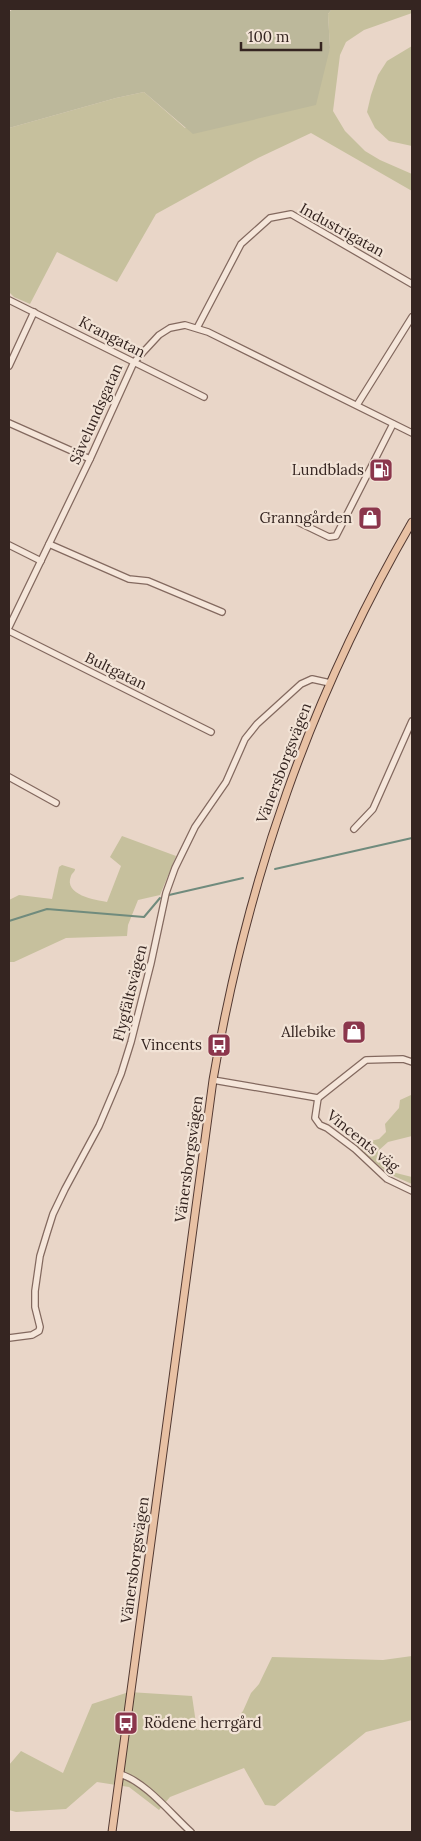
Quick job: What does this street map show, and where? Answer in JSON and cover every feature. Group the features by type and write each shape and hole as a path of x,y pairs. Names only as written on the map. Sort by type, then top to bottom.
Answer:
{"main road":[{"name":"Vänersborgsvägen","path":"112,1832 213,1080 228,998 256,886 282,803 330,683 373,592 412,522"}],"street":[{"name":"Industrigatan","path":"196,328 241,244 270,218 291,214 412,284"},
{"name":"Krangatan","path":"9,300 204,397"},
{"path":"9,366 34,312"},
{"path":"357,405 412,317"},
{"name":"Sävelundsgatan","path":"9,627 90,460 134,362 159,335 170,328 185,325 196,328 412,433"},
{"path":"9,423 90,460"},
{"path":"298,522 328,537 336,536 393,424"},
{"path":"49,544 129,579 148,581 222,612"},
{"path":"9,545 41,561"},
{"name":"Bultgatan","path":"9,631 211,732"},
{"name":"Flygfältsvägen","path":"9,1338 32,1335 40,1331 35,1307 35,1291 40,1256 53,1214 99,1126 121,1074 151,963 166,893 187,841 226,782 239,749 257,724 301,684 312,680 330,683"},
{"path":"354,829 373,809 412,721"},
{"path":"9,777 56,804"},
{"name":"Vincents väg","path":"412,1062 403,1060 366,1060 318,1098 315,1118 320,1125 356,1149 387,1179 412,1191"},
{"name":"Vincents väg","path":"213,1080 318,1098"},
{"path":"120,1774 135,1782 156,1798 191,1832"}],"shaded area":[{"path":"13,9 332,9 328,14 330,48 316,105 193,134 144,92 9,128 9,12"},
{"path":"332,9 412,9 412,13 364,30 346,42 340,55 333,111 345,131 365,151 412,174 412,191 311,133 258,158 156,214 117,282 57,252 30,304 14,297 9,292 9,128 144,92 185,128 330,49 328,14"},
{"path":"412,46 412,146 389,141 375,128 367,112 378,75 387,61"},
{"path":"122,836 176,856 160,895 138,900 128,925 127,936 66,938 14,962 9,962 9,900 19,895 52,899 59,867 62,865 75,869 70,882 76,892 89,898 107,902 121,866 110,857"},
{"path":"411,1095 412,1136 388,1142 378,1151 381,1164 392,1172 412,1177 412,1184 389,1174 354,1145 379,1139 386,1132 385,1124 399,1108 400,1100"},
{"path":"412,1656 412,1720 366,1732 275,1806 265,1805 244,1768 170,1797 159,1810 129,1787 97,1782 66,1809 16,1812 9,1810 9,1765 21,1751 63,1773 92,1704 129,1692 192,1696 197,1730 232,1724 243,1711 272,1657 383,1660"}],"waterway":[{"path":"275,869 412,838"},
{"path":"169,895 243,878"},
{"path":"9,921 47,909 144,917 160,898"}],"place":[{"name":"Lundblads","path":"381,470"},
{"name":"Granngården","path":"370,518"},
{"name":"Allebike","path":"354,1032"},
{"name":"Vincents","path":"219,1045"},
{"name":"Rödene herrgård","path":"126,1723"}]}
